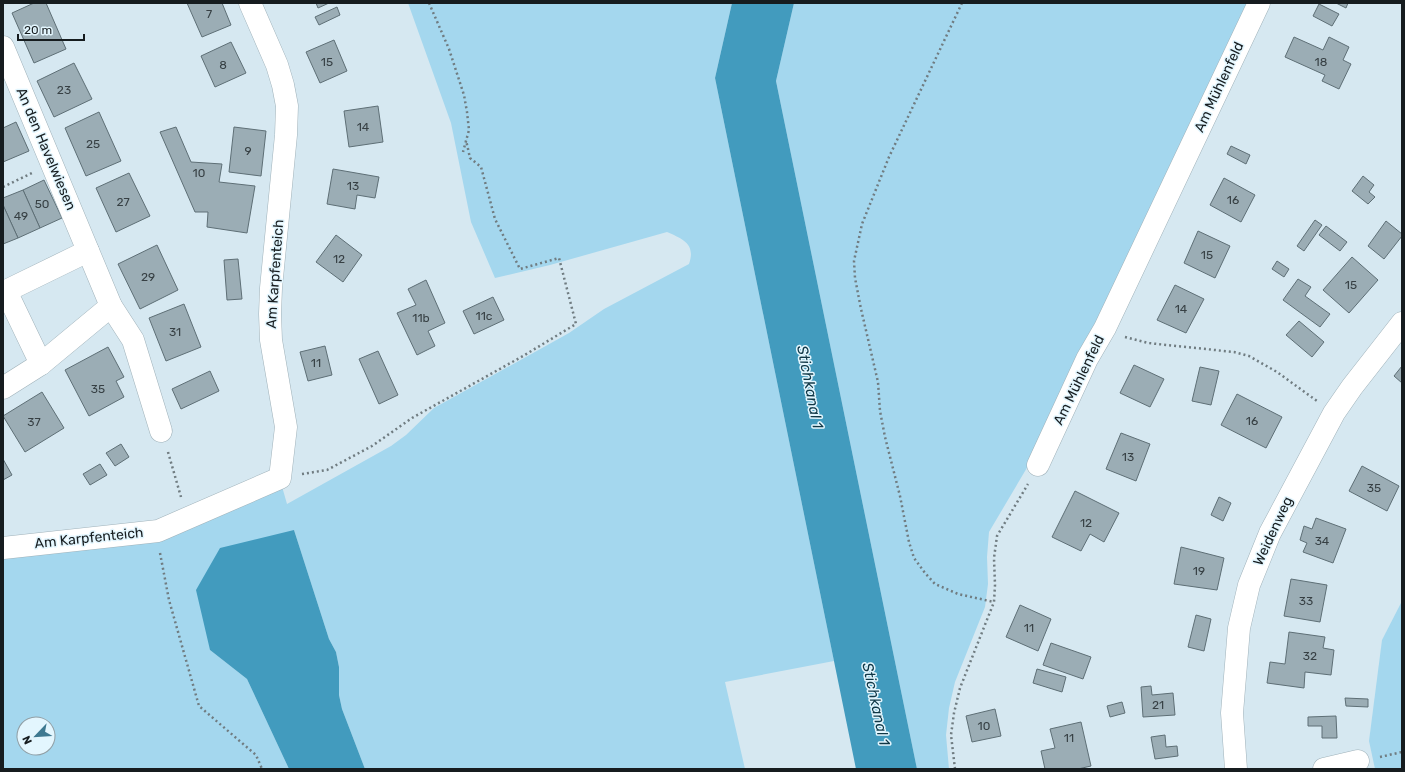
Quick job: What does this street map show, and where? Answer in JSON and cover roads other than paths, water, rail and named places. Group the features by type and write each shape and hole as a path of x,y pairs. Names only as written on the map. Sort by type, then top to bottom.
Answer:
{"street":[{"name":"Am Karpfenteich","path":"3,548 158,531 280,478 286,427 271,340 270,314 271,288 286,135 287,106 284,85 277,65 250,3"},
{"name":"Am Mühlenfeld","path":"1038,465 1087,359 1104,328 1259,3"},
{"name":"An den Havelwiesen","path":"3,47 111,306 133,340 161,431"},
{"path":"41,364 6,291 88,251"},
{"path":"3,388 41,364 111,306"},
{"name":"Weidenweg","path":"1236,769 1232,713 1239,628 1249,585 1270,533 1334,413 1352,387 1402,323"},
{"path":"1324,769 1358,761"}],"water":[{"name":"Stichkanal 1","path":"732,3 794,3 776,81 917,769 856,769 715,78"},
{"path":"294,530 329,639 336,652 339,667 339,695 342,709 365,769 289,769 247,679 210,650 196,590 220,548"}]}
